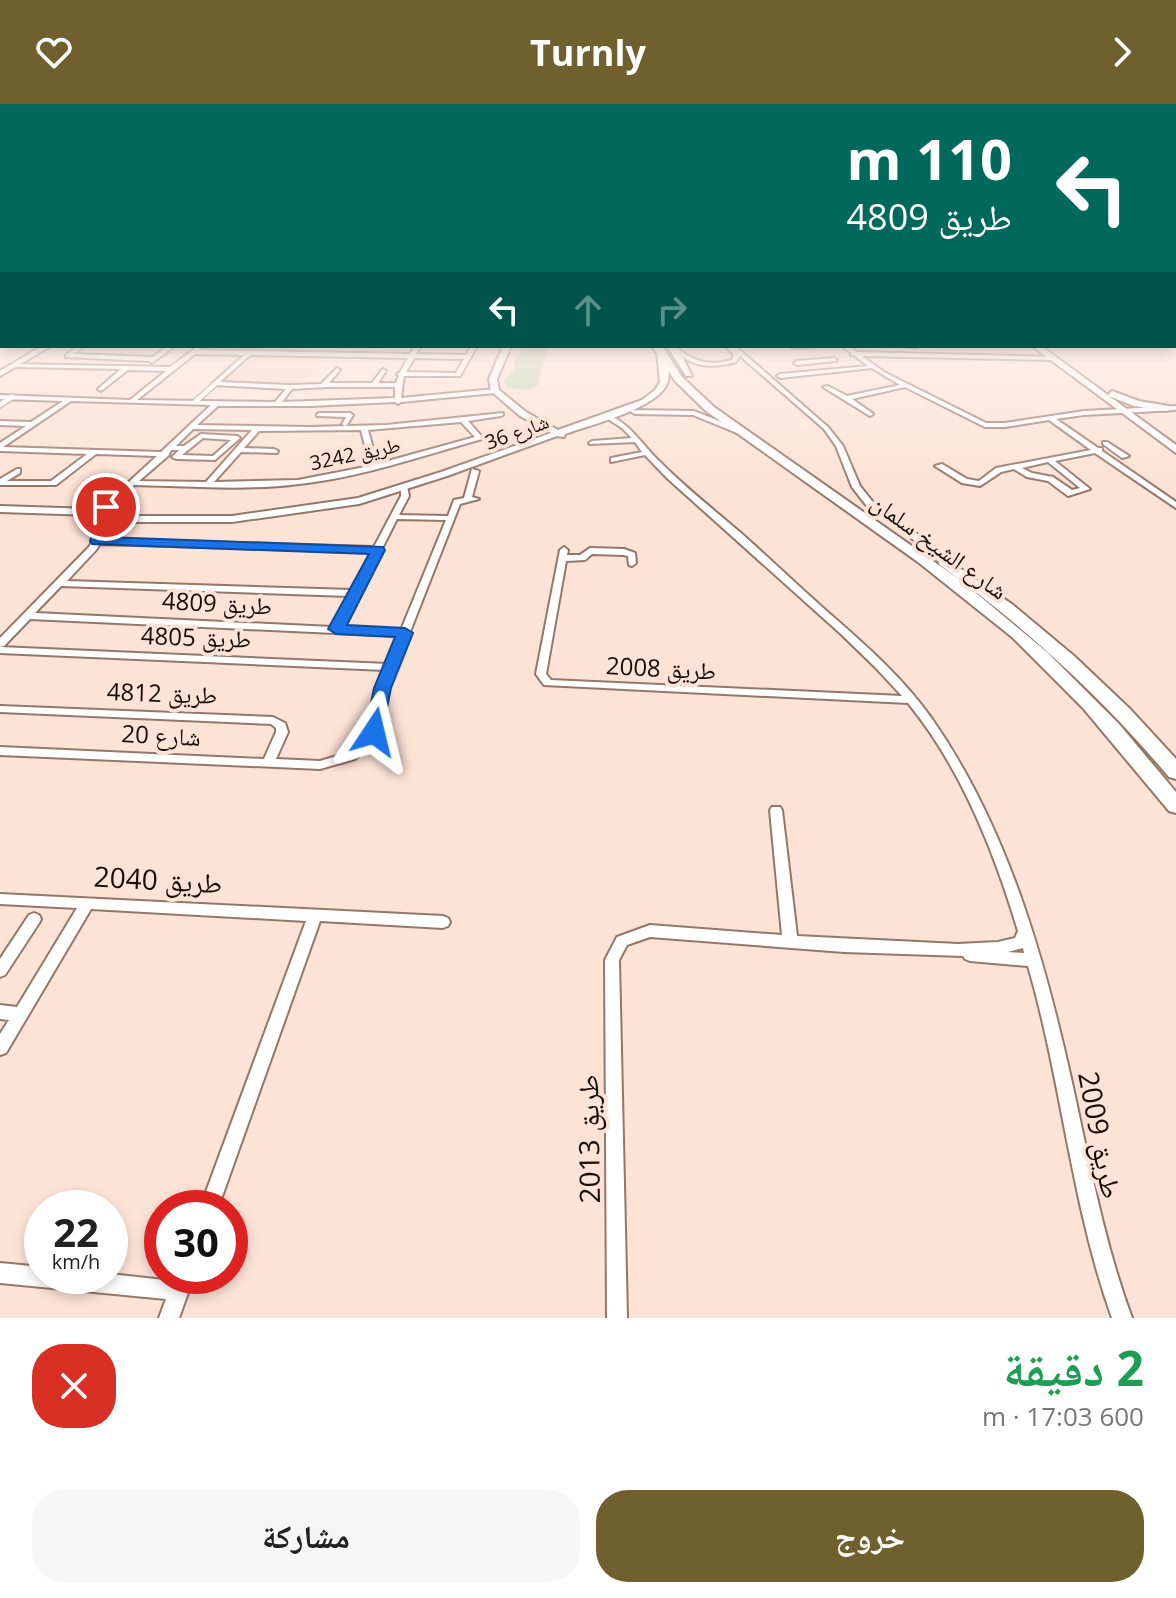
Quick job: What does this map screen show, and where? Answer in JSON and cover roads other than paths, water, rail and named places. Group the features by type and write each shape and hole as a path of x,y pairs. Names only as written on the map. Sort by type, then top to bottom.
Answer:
{"main road":[{"name":"شارع الشيخ سلمان","path":"682,375 696,397 740,431 990,611 1071,685 1113,729 1176,806"},
{"name":"شارع الشيخ سلمان","path":"689,375 721,405 1022,619 1078,668 1176,772"},
{"path":"1070,375 1106,405 1176,450"},
{"path":"1077,375 1106,405 1127,411 1172,438"},
{"path":"1106,405 1137,404 1173,410"},
{"path":"1172,438 1151,415 1173,410"},
{"path":"1127,411 1137,424"}],"street":[{"path":"101,389 118,375"},
{"path":"133,400 164,375"},
{"path":"196,401 225,375"},
{"path":"325,386 334,375"},
{"path":"373,386 381,375"},
{"path":"398,402 400,375"},
{"path":"437,375 457,375"},
{"path":"495,375 495,391 528,416 561,433"},
{"name":"شارع 36","path":"444,474 645,402 660,391 667,375"},
{"path":"771,375 781,379 800,375"},
{"path":"774,375 833,437 856,487 869,503 968,578"},
{"path":"883,375 985,425 1077,414 1106,405"},
{"path":"215,384 290,387 397,385"},
{"path":"859,386 870,391"},
{"path":"847,399 901,386"},
{"path":"278,403 290,387"},
{"path":"826,387 870,414"},
{"path":"0,397 326,404 439,399 495,391"},
{"path":"0,405 12,397"},
{"path":"0,448 71,399"},
{"path":"439,399 444,408"},
{"path":"99,538 100,515 218,402"},
{"name":"طريق 3242","path":"307,430 326,404"},
{"name":"شارع 36","path":"607,418 649,410 686,412 712,418 740,431"},
{"path":"1127,411 1173,410"},
{"path":"319,415 352,412 345,424"},
{"name":"طريق 3242","path":"193,427 364,428 501,414"},
{"path":"624,414 627,426 646,453 897,682 938,738 980,807 1024,933 1020,943 1009,949 938,949 790,941 776,810"},
{"path":"509,450 528,431 528,416"},
{"path":"1051,416 1064,426 1125,456"},
{"path":"607,418 627,426"},
{"path":"607,418 636,439"},
{"name":"طريق 3242","path":"134,483 208,485 298,482 374,468 480,438 463,420"},
{"path":"0,423 32,424"},
{"path":"364,428 374,468"},
{"path":"208,485 257,429"},
{"name":"شارع 36","path":"100,515 197,521 341,505 404,488 561,433"},
{"path":"0,448 168,451 186,448 201,436 237,438 215,458 176,457 186,448"},
{"path":"592,443 636,439"},
{"path":"939,466 976,484 986,482 999,470 1101,446"},
{"path":"1101,446 1176,506"},
{"path":"238,450 274,451"},
{"path":"0,482 53,483 95,451"},
{"path":"614,460 646,453"},
{"path":"1015,467 1030,475 1048,478 1070,493 1086,489 1049,460"},
{"path":"0,482 17,471"},
{"path":"391,667 457,501 472,499 475,471"},
{"path":"336,629 395,517 405,496 404,488"},
{"name":"شارع 36","path":"0,512 198,517 275,514"},
{"path":"99,538 100,515"},
{"path":"395,517 450,518"},
{"path":"0,644 99,538 117,525 133,519"},
{"path":"99,538 378,550"},
{"name":"طريق 2008","path":"632,563 632,555 624,552 590,551 582,558 563,554 541,674 548,683 910,700"},
{"path":"59,583 355,593"},
{"name":"طريق 4809","path":"27,616 405,633"},
{"name":"طريق 4805","path":"0,650 391,667"},
{"name":"شارع 20","path":"0,751 320,765 351,756 371,739 391,667"},
{"name":"طريق 4812","path":"0,709 273,721 281,726 282,732 268,763"},
{"path":"0,913 4,899"},
{"name":"طريق 2040","path":"4,899 443,922"},
{"path":"0,1048 87,904"},
{"path":"215,1190 314,917"},
{"path":"0,971 34,919"},
{"name":"طريق 2013","path":"617,1318 612,960 622,941 650,931 790,941"},
{"name":"طريق 2009","path":"1024,933 1063,1076 1091,1222 1106,1278 1122,1318"},
{"path":"938,949 1001,959 1033,960"},
{"path":"0,1012 21,1014"},
{"path":"0,1273 144,1282"},
{"path":"169,1318 178,1294"}]}
